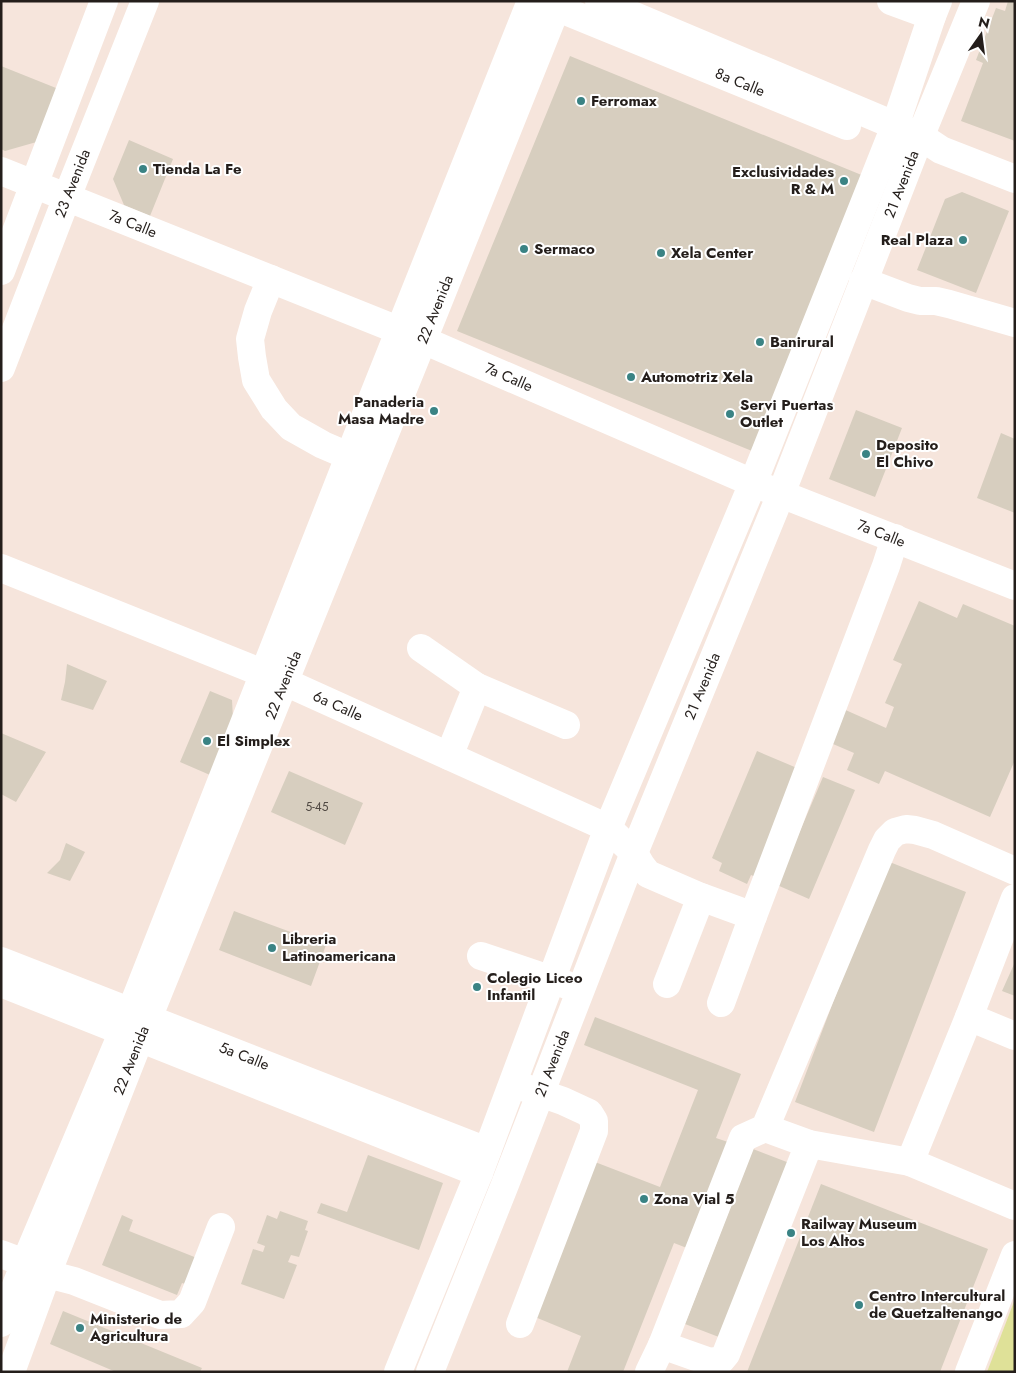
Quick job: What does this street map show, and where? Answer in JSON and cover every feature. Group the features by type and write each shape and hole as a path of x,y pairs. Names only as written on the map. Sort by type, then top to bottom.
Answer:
{"street":[{"path":"1,271 104,1"},
{"name":"23 Avenida","path":"1,368 145,1"},
{"name":"8a Calle","path":"599,1 892,134"},
{"path":"891,1 935,9"},
{"name":"21 Avenida","path":"440,1369 541,1093 634,853 781,494 863,280 925,146 976,1"},
{"name":"8a Calle","path":"547,3 1015,179"},
{"name":"22 Avenida","path":"1,1323 24,1264 135,1025 360,461 547,3"},
{"name":"21 Avenida","path":"398,1372 483,1162 608,828 753,483 892,134 935,9"},
{"name":"7a Calle","path":"1,171 411,335 753,483 1015,586"},
{"path":"272,279 258,311 250,339 256,380 274,409 291,427 323,445 360,461"},
{"path":"863,280 908,298 949,304 1015,323"},
{"path":"721,1003 896,538"},
{"name":"6a Calle","path":"1,568 274,678 608,828 634,853 640,866 648,874 701,897 753,916"},
{"path":"421,648 477,687 566,725"},
{"path":"450,756 477,687"},
{"path":"650,1372 743,1138 765,1128 887,840 898,830 906,829 923,832 1015,871"},
{"path":"667,984 701,897"},
{"path":"910,1162 1015,898"},
{"path":"481,956 581,990"},
{"name":"5a Calle","path":"1,961 135,1025 483,1162"},
{"name":"5a Calle","path":"1,983 135,1025"},
{"path":"969,1017 1015,1036"},
{"path":"512,1083 589,1113 594,1121 594,1131 520,1324"},
{"path":"765,1128 809,1144 910,1162 1015,1206"},
{"path":"662,1345 710,1362 720,1360 726,1354 809,1144"},
{"path":"24,1264 74,1281 160,1315 181,1314 192,1302 221,1227"},
{"path":"969,1372 1015,1255"},
{"name":"22 Avenida","path":"11,1372 24,1264"}],"green space":[{"path":"1015,1299 1015,1372 987,1372"}],"building":[{"path":"1008,1 1015,1 1015,141 961,121 983,63 976,60 996,8 1005,11"},
{"name":"Xela Center","path":"570,56 864,176 752,451 457,331"},
{"path":"1,66 61,90 40,141 5,151 1,149"},
{"name":"Tienda La Fe","path":"129,140 173,159 150,216 124,205 113,179"},
{"name":"Real Plaza","path":"962,192 1009,211 976,293 917,270 945,199"},
{"name":"Deposito El Chivo","path":"856,410 902,428 875,497 829,479"},
{"path":"1001,433 1015,439 1015,513 977,498"},
{"path":"919,601 957,618 963,604 1015,626 1015,760 990,817 885,771 879,784 847,770 854,753 826,741 841,708 886,728 894,707 885,703 902,664 893,660"},
{"path":"67,664 107,681 93,710 61,700"},
{"name":"El Simplex","path":"210,691 232,700 233,719 210,775 180,762"},
{"path":"1,733 46,752 16,802 1,794"},
{"path":"757,751 804,771 758,878 751,875 747,884 719,871 722,863 712,858"},
{"path":"289,771 363,803 345,845 271,812"},
{"path":"823,777 855,790 809,899 777,885"},
{"path":"66,843 85,852 70,881 47,873 60,860"},
{"path":"887,861 966,892 874,1132 795,1102"},
{"name":"Libreria Latinoamericana","path":"234,911 326,945 311,986 219,950"},
{"path":"1015,962 1015,996 1002,991"},
{"path":"595,1017 741,1074 716,1138 734,1144 692,1250 674,1243 623,1372 567,1372 581,1336 535,1317 595,1162 660,1187 698,1090 584,1045"},
{"path":"753,1149 792,1164 724,1339 685,1324"},
{"path":"368,1155 443,1183 419,1250 317,1213 321,1203 347,1212"},
{"name":"Centro Intercultural de Quetzaltenango","path":"821,1184 988,1249 940,1372 747,1372"},
{"path":"280,1211 308,1221 305,1230 308,1231 299,1257 291,1255 288,1262 297,1265 284,1299 241,1284 253,1249 263,1252 265,1246 257,1243 267,1215 277,1219"},
{"path":"122,1215 133,1220 129,1231 202,1260 191,1286 182,1283 177,1295 102,1265"},
{"name":"Ministerio de Agricultura","path":"63,1311 202,1368 200,1372 116,1372 50,1344"}],"place":[{"name":"Ferromax","path":"581,101"},
{"name":"Tienda La Fe","path":"143,169"},
{"name":"Exclusividades R & M","path":"844,181"},
{"name":"Real Plaza","path":"963,240"},
{"name":"Sermaco","path":"524,249"},
{"name":"Xela Center","path":"661,253"},
{"name":"Banirural","path":"760,342"},
{"name":"Automotriz Xela","path":"631,377"},
{"name":"Panaderia Masa Madre","path":"434,411"},
{"name":"Servi Puertas Outlet","path":"730,414"},
{"name":"Deposito El Chivo","path":"866,454"},
{"name":"El Simplex","path":"207,741"},
{"name":"Libreria Latinoamericana","path":"272,948"},
{"name":"Colegio Liceo Infantil","path":"477,987"},
{"name":"Zona Vial 5","path":"644,1199"},
{"name":"Railway Museum Los Altos","path":"791,1233"},
{"name":"Centro Intercultural de Quetzaltenango","path":"859,1305"},
{"name":"Ministerio de Agricultura","path":"80,1328"}]}
